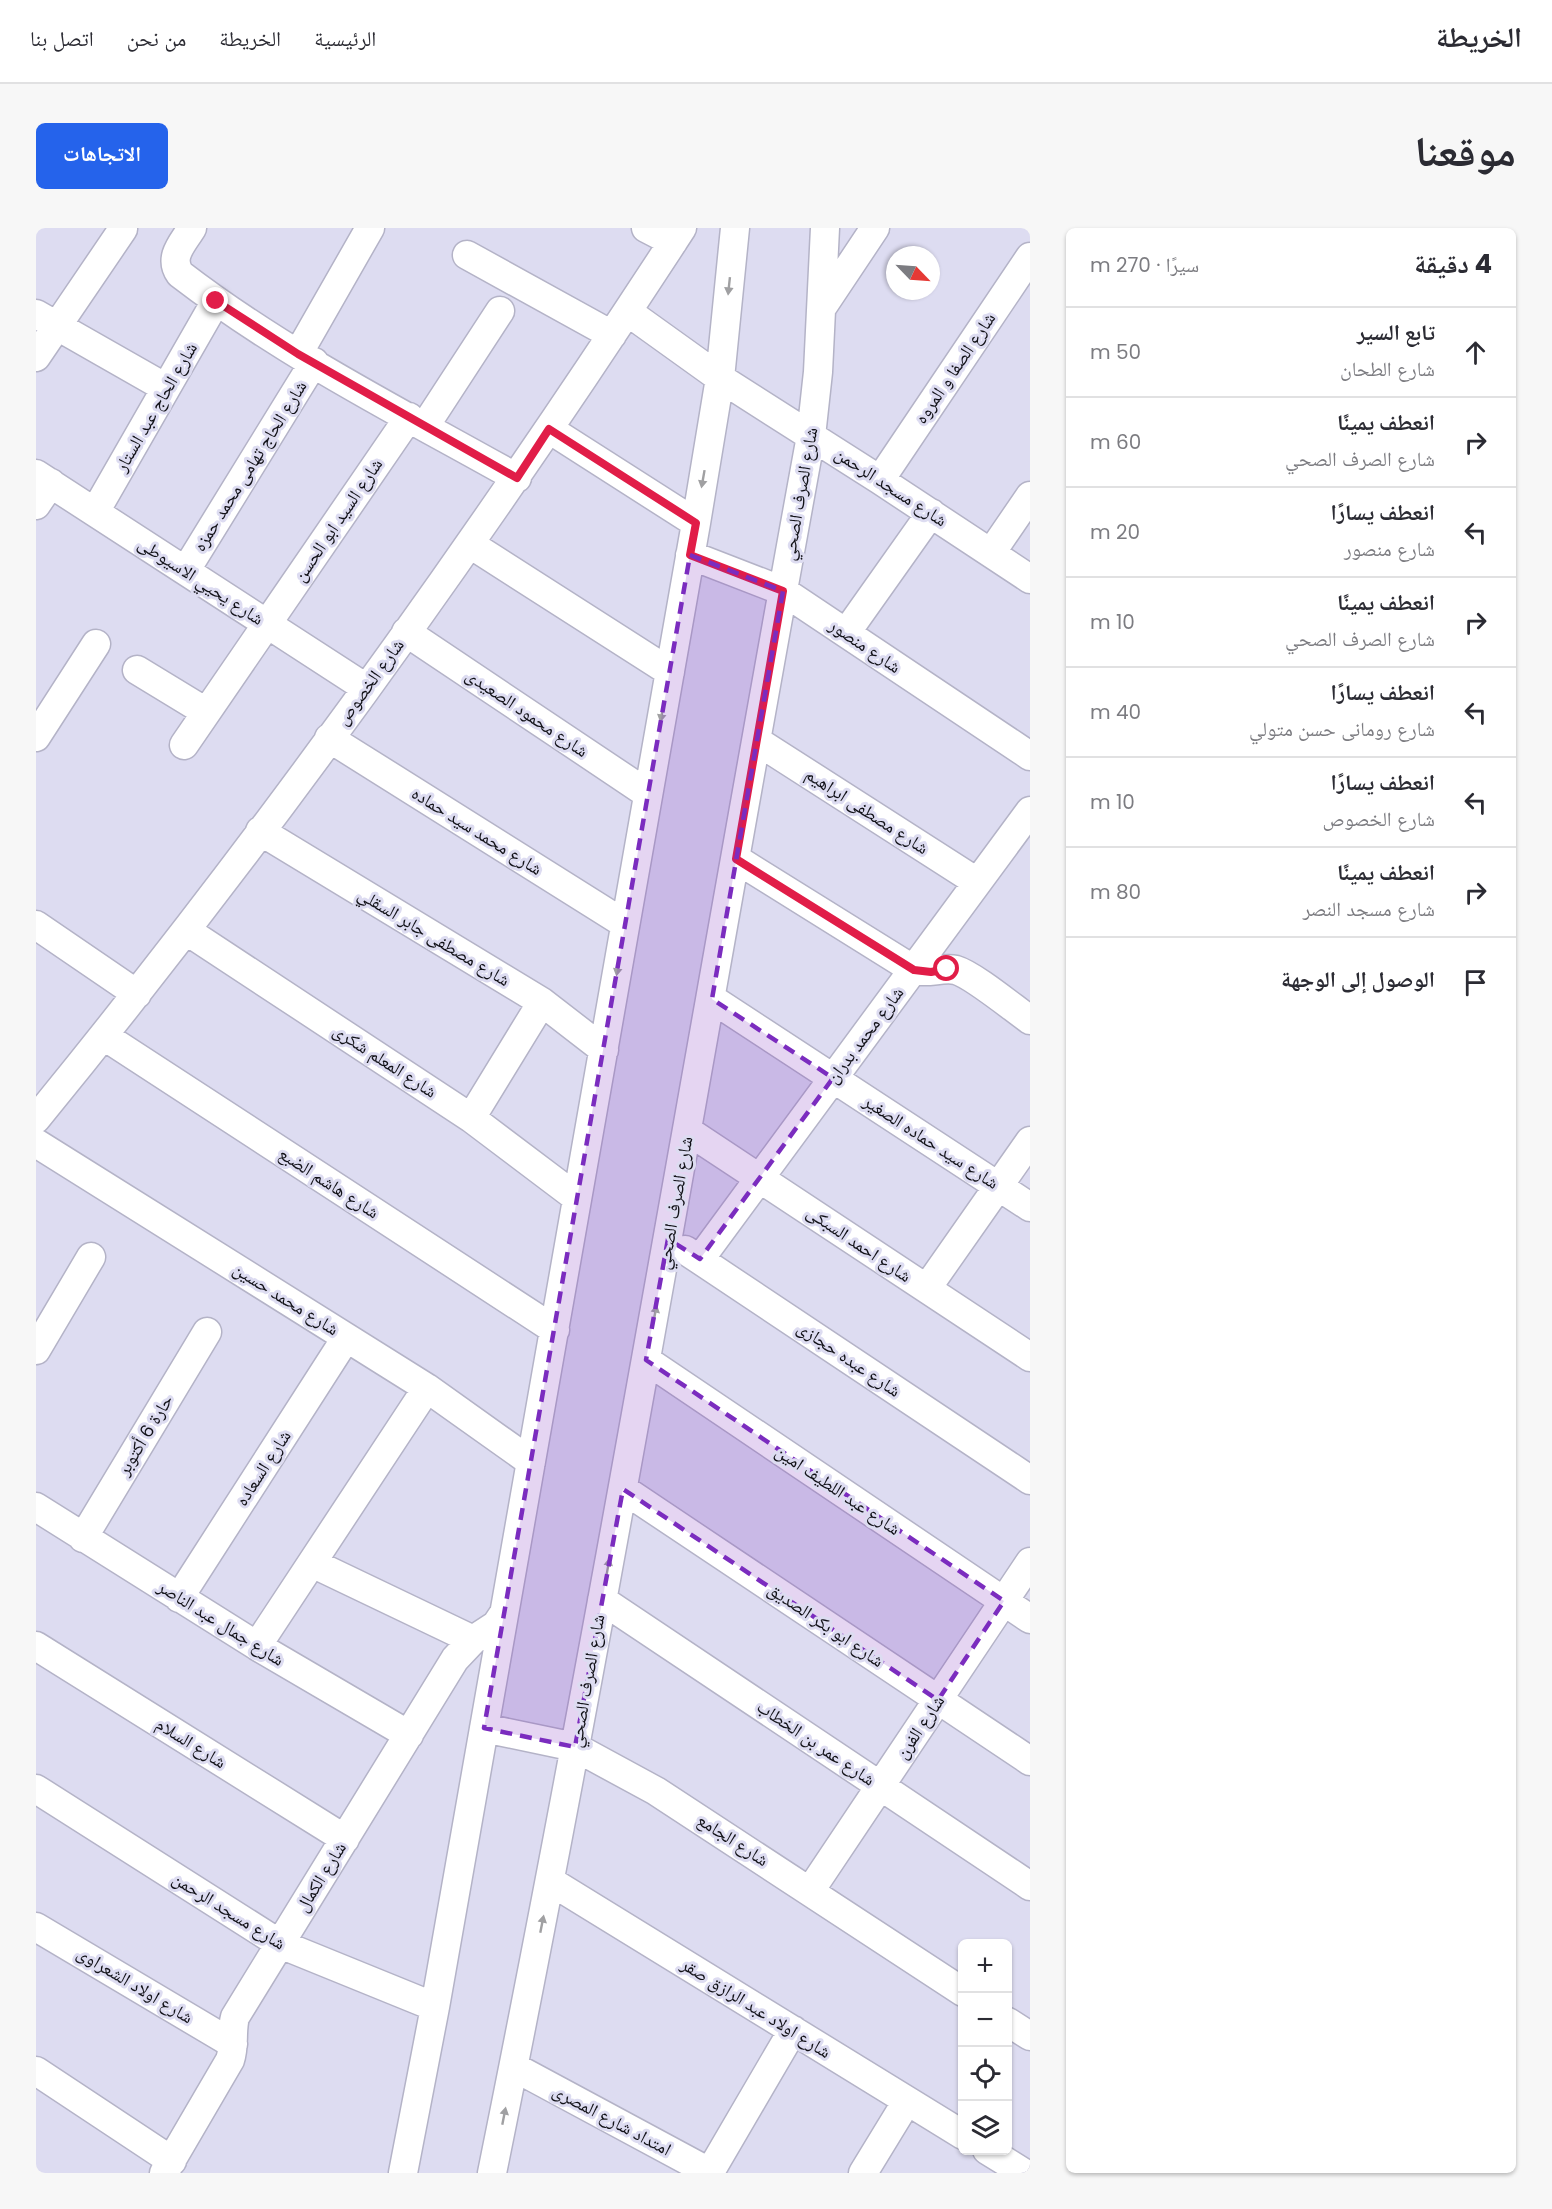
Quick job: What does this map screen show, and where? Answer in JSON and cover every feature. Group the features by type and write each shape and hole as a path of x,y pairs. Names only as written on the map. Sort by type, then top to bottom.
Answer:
{"street":[{"path":"192,228 176,254 175,261 180,274 216,301 306,358 517,478"},
{"name":"شارع الحاج تهامى محمد حمزه","path":"186,570 306,358 370,228"},
{"path":"646,228 678,235"},
{"path":"403,2173 435,2007 696,523 720,378 735,228"},
{"name":"شارع الصرف الصحي","path":"492,2173 550,1881 623,1489 811,436 818,372 825,228"},
{"path":"822,306 874,228"},
{"path":"36,357 47,320 123,229"},
{"name":"شارع الخصوص","path":"41,1101 104,1036 187,931 366,688 517,478 678,235"},
{"path":"467,255 612,335"},
{"name":"شارع الصفا و المروه","path":"880,480 1030,257"},
{"name":"شارع الحاج عبد الستار","path":"95,512 216,301"},
{"name":"شارع السيد ابو الحسن","path":"183,745 267,623 500,310"},
{"name":"شارع مسجد الرحمن","path":"628,312 720,378 1030,579"},
{"path":"47,320 166,388"},
{"path":"549,429 696,523"},
{"name":"شارع يحيي الاسيوطى","path":"41,487 95,512 366,688"},
{"path":"991,553 1030,496"},
{"path":"846,633 931,513"},
{"path":"470,544 669,672"},
{"name":"شارع منصور","path":"690,555 783,591 1030,756"},
{"name":"شارع محمود الصعيدى","path":"406,632 648,794"},
{"path":"36,737 96,644"},
{"path":"137,670 206,712"},
{"name":"شارع محمد سيد حماده","path":"329,738 625,924"},
{"name":"شارع مصطفى ابراهيم","path":"757,741 978,882"},
{"name":"شارع محمد بدران","path":"700,1259 1030,811"},
{"name":"شارع مصطفى جابر السقلي","path":"260,831 542,1002 603,1050"},
{"path":"736,859 914,970 931,972 947,969 964,973 1030,1020"},
{"path":"36,925 137,994"},
{"name":"شارع المعلم شكرى","path":"187,931 471,1118 577,1198"},
{"name":"شارع سيد حماده الصغير","path":"712,999 1030,1207"},
{"path":"471,1118 542,1002"},
{"name":"شارع هاشم الضبع","path":"104,1036 555,1329"},
{"name":"شارع احمد السبكى","path":"688,1131 1030,1357"},
{"path":"927,1288 1030,1141"},
{"name":"شارع محمد حسين","path":"36,1143 427,1388 531,1462"},
{"name":"شارع عبده حجازى","path":"668,1239 1030,1480"},
{"path":"36,1350 91,1257"},
{"name":"حارة 6 أكتوبر","path":"83,1538 207,1332"},
{"name":"شارع السعاده","path":"179,1598 346,1338"},
{"name":"شارع عبد اللطيف امين","path":"646,1360 1030,1619"},
{"path":"257,1646 427,1388"},
{"name":"شارع ابو بكر الصديق","path":"623,1489 1030,1761"},
{"name":"شارع جمال عبد الناصر","path":"36,1507 257,1646 409,1735"},
{"name":"شارع الفرن","path":"810,1891 1030,1562"},
{"path":"312,1563 473,1640"},
{"name":"شارع عمر بن الخطاب","path":"602,1600 1030,1886"},
{"name":"شارع الكمال","path":"168,2167 230,2060 234,2044 232,2035 235,2017 455,1659 473,1640 496,1626 504,1613"},
{"name":"شارع السلام","path":"36,1646 345,1839"},
{"name":"شارع الجامع","path":"484,1728 575,1747 656,1791 958,1989"},
{"name":"شارع مسجد الرحمن","path":"36,1789 280,1944 435,2007"},
{"name":"شارع اولاد عبد الرازق صقر","path":"550,1881 958,2132"},
{"name":"شارع اولاد الشعراوى","path":"36,1927 234,2044"},
{"path":"1012,2025 1030,2036"},
{"path":"710,2173 793,2030"},
{"name":"امتداد شارع المصرى","path":"514,2067 710,2173"},
{"path":"36,2071 168,2167"},
{"path":"863,2173 907,2101"},
{"path":"994,2155 1024,2173"}],"highlighted area":[{"path":"690,555 783,591 712,999 833,1078 700,1259 668,1239 646,1360 1004,1601 938,1700 623,1489 575,1747 484,1728"}],"route":[{"path":"216,301 298,354 517,478 549,429 696,523 690,555 783,591 736,859 914,970 931,972 947,969"}]}
